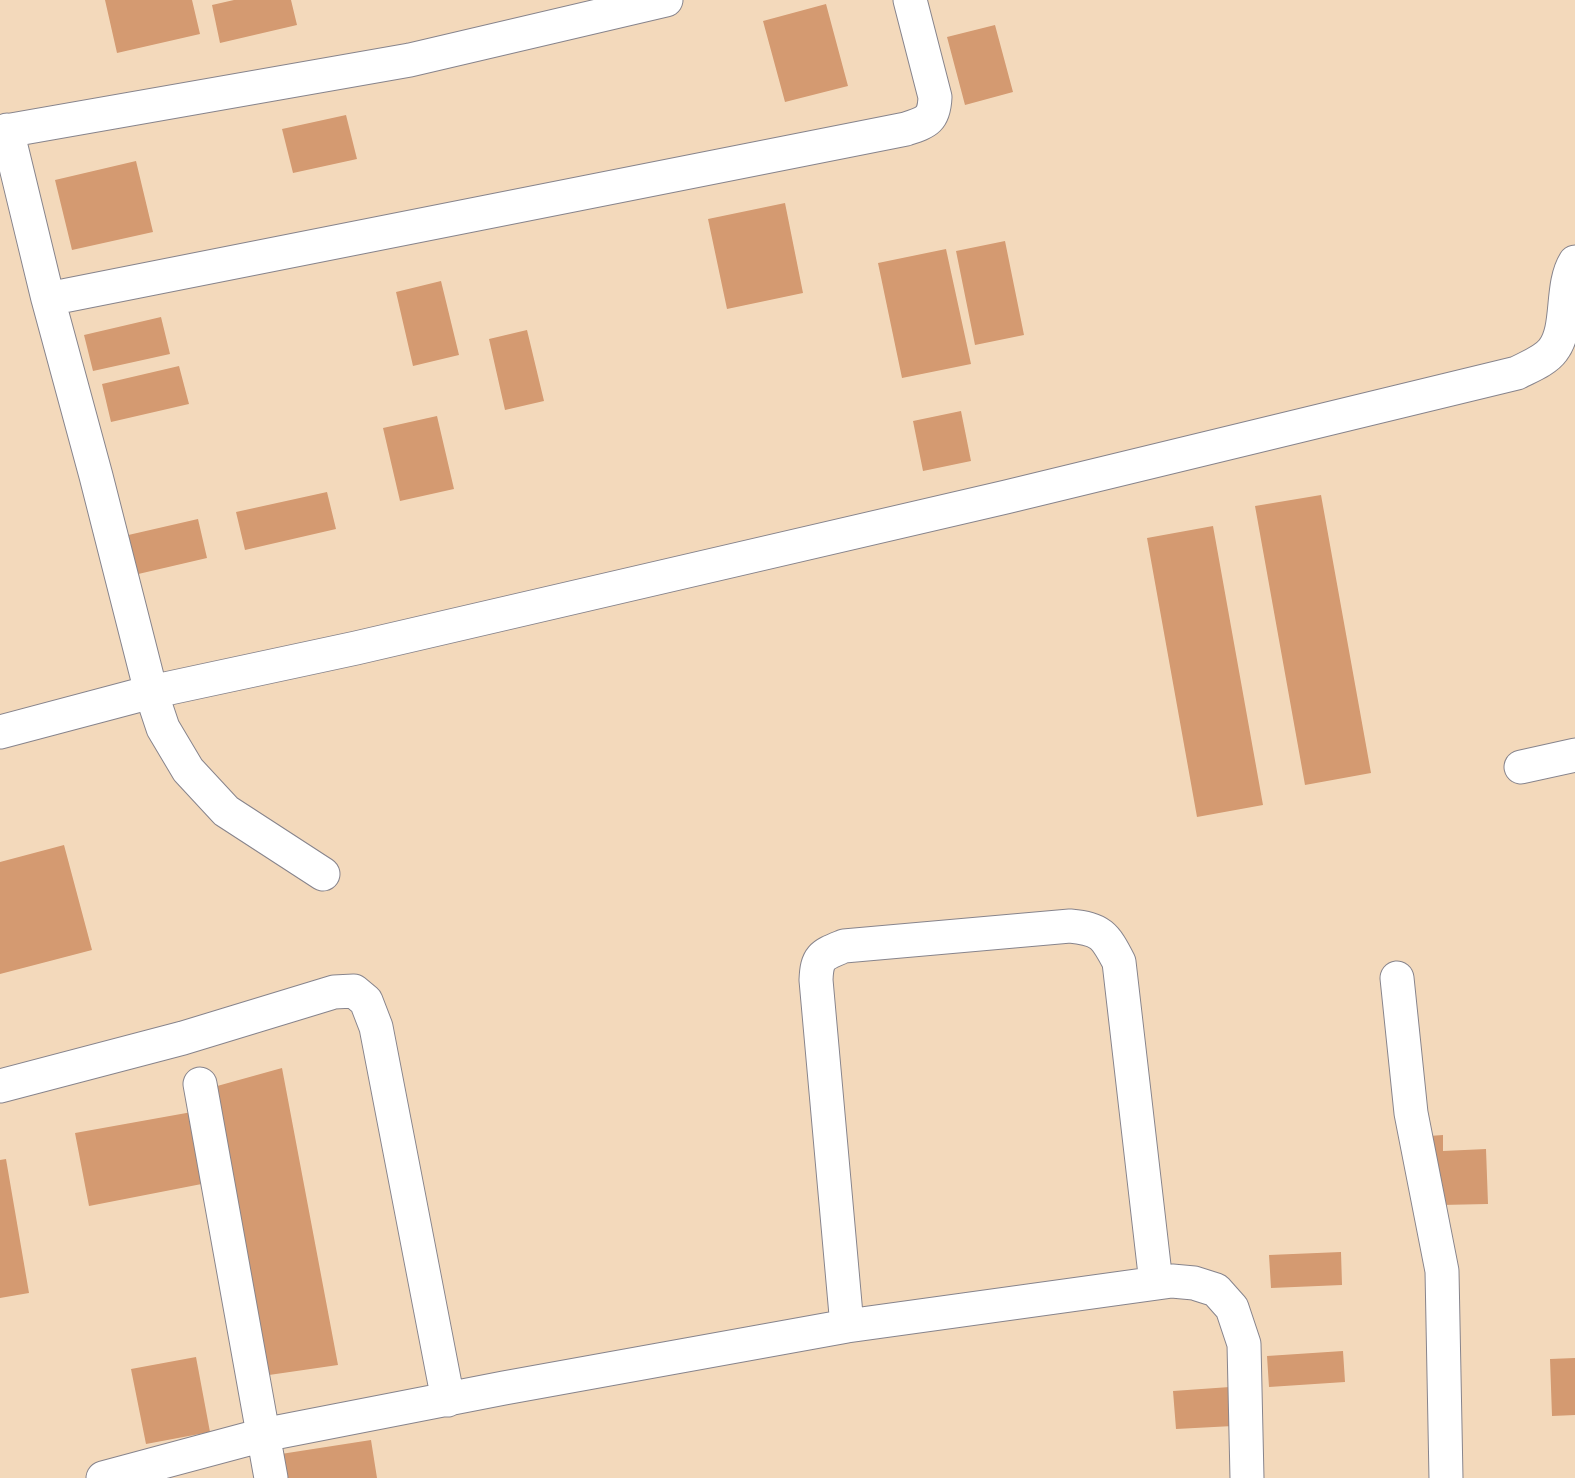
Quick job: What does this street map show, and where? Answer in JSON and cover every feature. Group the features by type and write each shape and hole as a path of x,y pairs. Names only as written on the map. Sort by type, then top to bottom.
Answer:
{"street":[{"path":"323,874 226,811 188,770 163,728 151,692 4,131 410,60 666,0"},
{"path":"48,299 906,129 925,123 934,112 935,97 910,0"},
{"path":"0,732 151,692 356,648 1006,497 1517,373 1538,362 1553,350 1562,327 1566,292 1575,262"},
{"path":"1521,767 1575,756"},
{"path":"847,1326 816,980 817,964 826,953 844,946 1070,926 1090,928 1107,939 1119,962 1156,1283"},
{"path":"1397,978 1411,1113 1442,1271 1446,1478"},
{"path":"0,1086 183,1038 334,992 354,991 366,1001 376,1027 448,1400"},
{"path":"200,1084 271,1478"},
{"path":"102,1478 263,1435 504,1388 847,1326 1172,1281 1194,1283 1216,1290 1232,1308 1244,1344 1247,1478"}],"building":[{"path":"105,0 192,0 200,34 117,53"},
{"path":"234,0 291,0 297,25 220,43 212,5"},
{"path":"826,4 848,86 785,102 763,21"},
{"path":"995,25 1013,92 965,105 947,37"},
{"path":"346,115 357,159 293,173 282,129"},
{"path":"136,161 153,232 72,250 55,180"},
{"path":"785,203 803,293 727,309 708,219"},
{"path":"1005,241 1024,335 975,345 956,251"},
{"path":"946,249 971,364 902,378 878,263"},
{"path":"441,281 459,355 413,366 396,292"},
{"path":"161,317 170,354 93,371 84,335"},
{"path":"527,330 544,401 505,410 489,339"},
{"path":"179,366 189,404 111,422 102,384"},
{"path":"961,411 971,461 923,471 913,421"},
{"path":"437,416 454,489 400,501 383,428"},
{"path":"327,492 336,529 245,550 236,512"},
{"path":"1321,495 1371,773 1305,785 1255,506"},
{"path":"198,519 207,558 134,575 124,536"},
{"path":"1213,526 1263,805 1197,817 1147,538"},
{"path":"64,845 92,950 0,974 0,862"},
{"path":"282,1068 338,1365 269,1375 210,1088"},
{"path":"203,1110 217,1181 89,1206 75,1133"},
{"path":"1443,1135 1443,1151 1486,1149 1488,1204 1441,1205 1429,1136"},
{"path":"6,1159 29,1293 0,1298 0,1160"},
{"path":"1341,1252 1342,1285 1271,1288 1269,1255"},
{"path":"1343,1351 1345,1382 1269,1387 1267,1356"},
{"path":"196,1357 210,1432 146,1444 131,1369"},
{"path":"1575,1358 1575,1415 1552,1416 1550,1359"},
{"path":"1230,1387 1233,1426 1176,1429 1173,1391"},
{"path":"371,1440 377,1478 285,1478 281,1454"}]}
